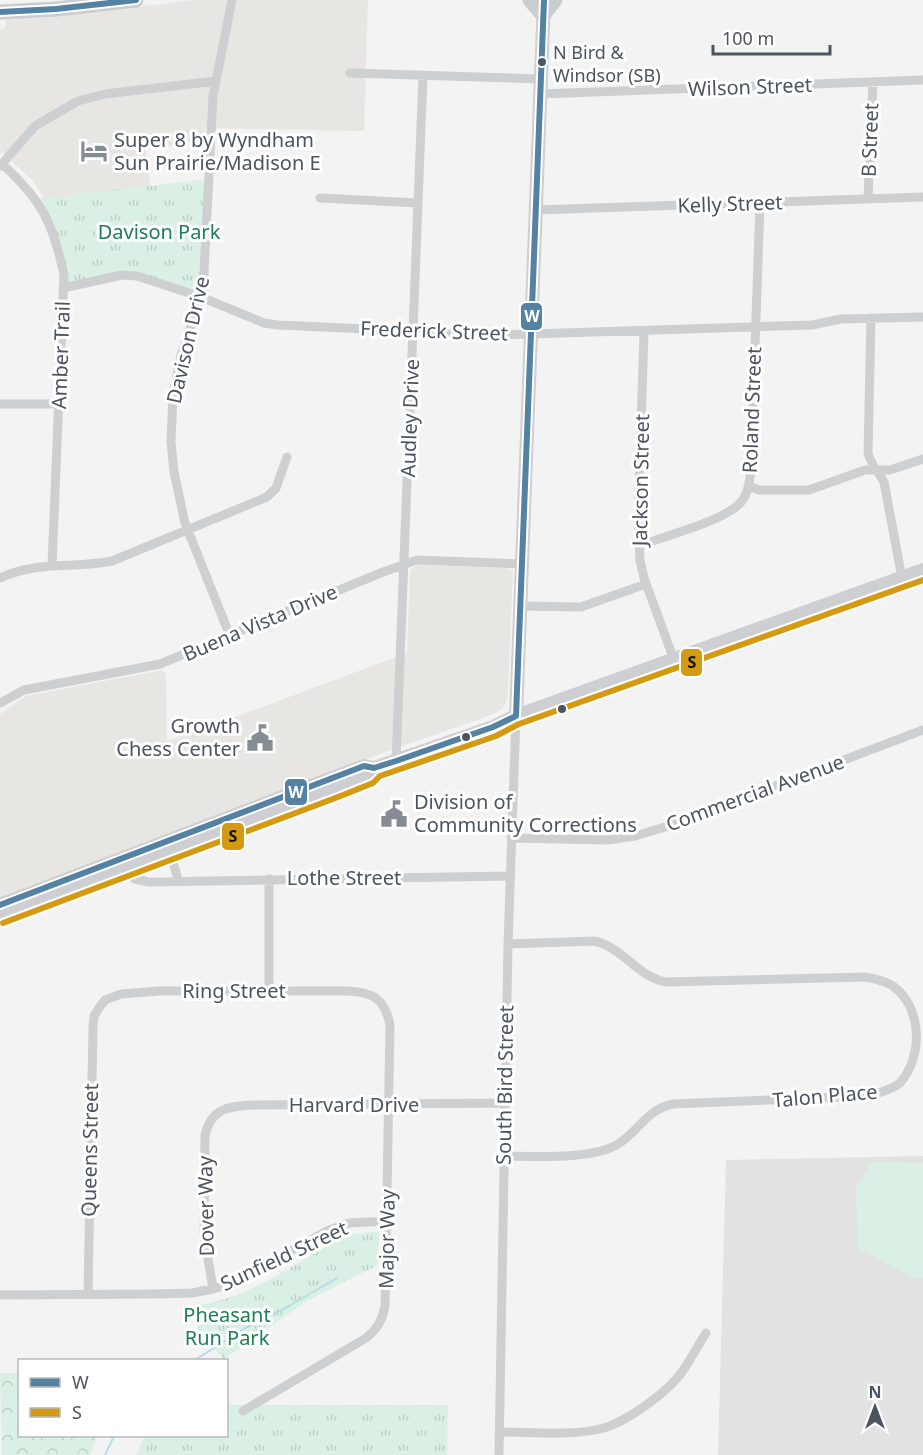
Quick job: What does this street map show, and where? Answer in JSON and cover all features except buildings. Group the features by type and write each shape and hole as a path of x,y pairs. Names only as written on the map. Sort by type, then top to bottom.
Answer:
{"main road":[{"path":"0,12 56,9 136,0"},
{"path":"530,0 543,7"},
{"path":"543,7 555,0"},
{"path":"516,716 543,7"},
{"path":"0,905 364,766 374,768 493,727 516,716 923,570"},
{"path":"0,915 335,789 369,775 374,768"}],"street":[{"name":"Davison Drive","path":"230,636 188,531 174,472 171,420 173,395 181,355 201,297 205,273 213,102 232,0"},
{"path":"350,73 541,79"},
{"name":"Audley Drive","path":"396,761 423,76"},
{"name":"Wilson Street","path":"540,94 923,80"},
{"path":"1,165 35,126 78,101 105,94 216,81"},
{"name":"B Street","path":"868,198 873,82"},
{"name":"Amber Trail","path":"1,165 23,183 42,207 57,244 63,275 52,565"},
{"name":"Kelly Street","path":"536,210 923,197"},
{"path":"320,198 418,203"},
{"name":"Roland Street","path":"639,546 725,515 738,506 749,486 752,461 760,203"},
{"name":"Frederick Street","path":"63,288 122,275 137,276 201,297 242,315 278,325 531,334 812,326 841,320 923,317"},
{"path":"871,318 868,453 871,465 884,482 902,578"},
{"name":"Jackson Street","path":"644,332 640,560 646,584 674,660"},
{"path":"0,404 59,404"},
{"path":"0,578 28,568 112,561 188,531 267,497 276,488 287,457"},
{"path":"749,486 759,490 809,490 865,470 890,470 923,459"},
{"name":"Buena Vista Drive","path":"0,704 24,690 160,664 417,560 522,564"},
{"path":"521,606 581,608 646,584"},
{"name":"South Bird Street","path":"499,1455 507,944 516,716"},
{"name":"Commercial Avenue","path":"511,838 607,840 636,836 675,824 923,730"},
{"path":"174,865 178,880"},
{"name":"Lothe Street","path":"125,869 131,877 138,881 509,876"},
{"path":"269,879 269,991"},
{"name":"Talon Place","path":"504,1156 557,1155 605,1150 619,1144 640,1123 661,1107 673,1104 865,1096 885,1092 899,1084 910,1072 918,1055 921,1037 915,1010 893,986 881,980 866,977 666,982 649,977 615,949 604,943 594,941 507,944"},
{"name":"Ring Street","path":"99,1008 110,997 132,992 347,991 367,993 373,996"},
{"name":"Major Way","path":"243,1411 366,1338 382,1320 385,1306 388,1221 390,1025 386,1008 373,996"},
{"name":"Queens Street","path":"88,1294 93,1028 94,1016 99,1008"},
{"name":"Harvard Drive","path":"209,1123 219,1111 230,1107 505,1103"},
{"name":"Dover Way","path":"209,1123 205,1135 204,1234 213,1289"},
{"name":"Sunfield Street","path":"0,1295 183,1293 213,1289 235,1282 327,1231 349,1222 388,1221"},
{"path":"499,1432 578,1432 600,1429 625,1419 664,1390 679,1375 706,1333"}],"shaded area":[{"path":"193,0 368,0 364,131 205,128 204,140 146,150 150,186 44,198 33,181 2,152 0,154 0,30 6,27 5,14 130,8"},
{"path":"419,565 506,568 513,571 508,689 503,708 491,715 385,752 0,898 0,714 26,696 162,670 166,674 167,741 203,729 407,653 410,571"},
{"path":"923,1156 923,1455 718,1455 726,1160"}],"green space":[{"name":"Davison Park","path":"209,179 201,297 137,276 63,288 64,275 35,199"},
{"path":"872,1162 923,1163 923,1278 915,1278 858,1248 856,1188"},
{"name":"Pheasant Run Park","path":"379,1232 378,1265 307,1301 224,1359 198,1333 196,1305 236,1295 255,1287 345,1236"},
{"path":"0,1373 18,1373 18,1437 97,1437 90,1455 2,1455"},
{"path":"228,1405 448,1405 447,1455 136,1455 145,1437 228,1437"}],"waterway":[{"path":"197,1359 247,1327 337,1278"},
{"path":"105,1455 114,1437"}],"transit line":[{"name":"W","path":"0,12 56,9 136,0"},
{"name":"W","path":"0,905 364,766 374,768 396,761 493,727 516,716 544,0"},
{"name":"S","path":"3,923 338,797 373,783 380,776 496,736 519,724 923,580"}],"place":[{"name":"N Bird & Windsor (SB)","path":"542,62"},
{"name":"Super 8 by Wyndham Sun Prairie/Madison E","path":"94,151"},
{"name":"Growth Chess Center","path":"260,738"},
{"name":"Division of Community Corrections","path":"394,814"}]}
